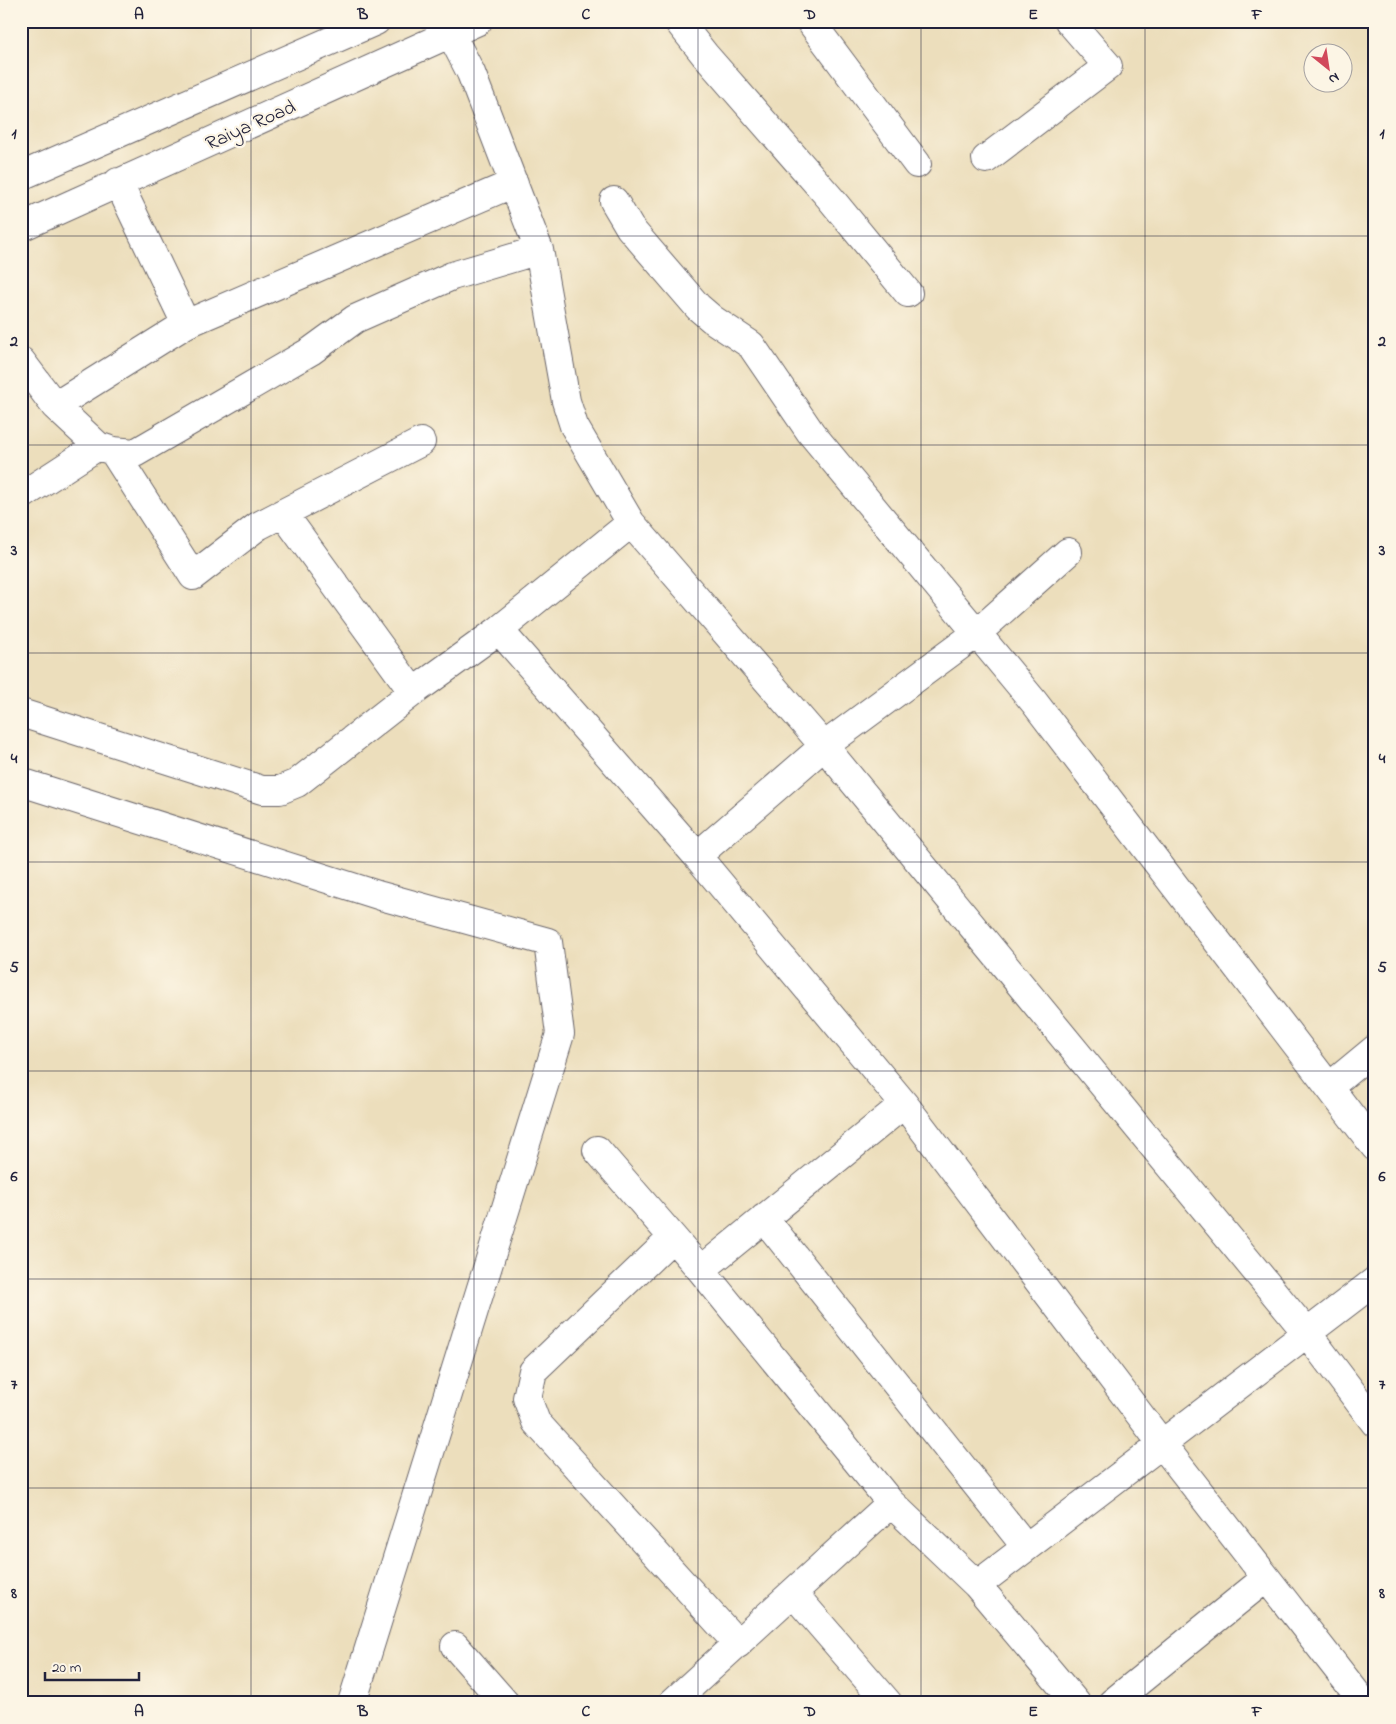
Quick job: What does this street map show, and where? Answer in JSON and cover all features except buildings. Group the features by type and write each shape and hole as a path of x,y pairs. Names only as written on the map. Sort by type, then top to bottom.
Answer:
{"street":[{"path":"21,176 376,21"},
{"name":"Raiya Road","path":"21,227 444,28 478,21"},
{"path":"678,21 704,55 830,198 908,293"},
{"path":"810,21 917,164"},
{"path":"986,159 1108,66 1069,21"},
{"path":"444,28 471,74 539,250 566,401 574,426 631,524 824,746 1307,1332 1375,1423"},
{"path":"118,182 186,324"},
{"path":"55,406 186,324 514,183"},
{"path":"614,201 630,228 698,308 751,345 810,433 1034,702 1375,1147"},
{"path":"21,496 105,449 135,453 310,351 355,319 452,276 539,250"},
{"path":"21,361 55,406 105,449 193,576 258,526 421,442"},
{"path":"282,512 413,692"},
{"path":"21,713 262,790 280,790 297,783 413,692 499,630 631,524"},
{"path":"696,856 824,746 977,633 1068,552"},
{"path":"499,630 696,856 904,1104 1162,1444 1364,1703"},
{"path":"21,782 381,896 548,942 560,1034 352,1703"},
{"path":"1329,1088 1375,1049"},
{"path":"700,1270 904,1104"},
{"path":"597,1150 700,1270 891,1503 977,1585 1076,1703"},
{"path":"764,1218 1026,1548"},
{"path":"672,1238 533,1371 527,1398 536,1422 738,1644"},
{"path":"977,1585 1375,1281"},
{"path":"672,1703 891,1503"},
{"path":"1112,1703 1266,1578"},
{"path":"793,1593 888,1703"},
{"path":"455,1646 505,1703"}]}
